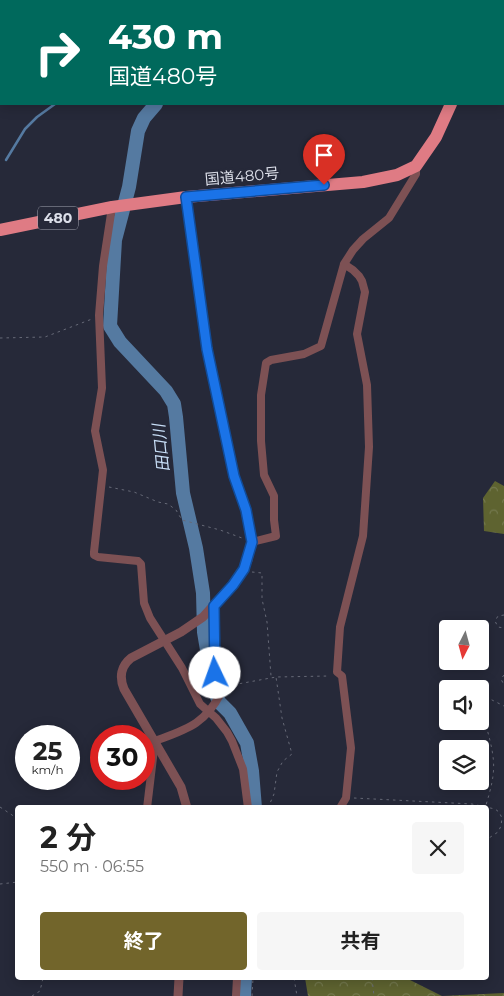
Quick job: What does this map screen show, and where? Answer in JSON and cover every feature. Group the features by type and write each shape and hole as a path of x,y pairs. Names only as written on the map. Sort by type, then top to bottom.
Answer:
{"highway":[{"path":"416,166 436,137 451,105"},
{"name":"国道480号","path":"0,230 114,206 186,197 363,182 397,175 416,166"}],"street":[{"path":"252,541 276,536 274,496 264,475 260,441 261,396 266,364 271,360 304,354 321,346 344,264 363,239 389,218 416,174 416,166"},
{"path":"145,725 124,689 121,676 122,669 127,662 192,626 211,609 233,585 244,569 252,541 246,510 233,468 208,353 186,197"},
{"path":"114,206 103,266 99,316 102,388 95,432 103,470 94,554 140,562 142,567 144,603 150,618 182,668 200,704 210,708 237,750 245,782 248,805"},
{"path":"342,805 346,798 351,748 342,676 337,672 340,627 363,536 369,447 367,384 357,334 365,292 359,276 354,270 344,264"},
{"path":"186,805 181,787 155,742 194,725 206,716 220,692 215,673 211,609"},
{"path":"147,805 149,790"},
{"path":"178,996 180,980"},
{"path":"236,996 237,980"}],"path":[{"path":"0,338 45,337 99,316"},
{"path":"101,485 134,492 168,504 176,510 182,520 252,541"},
{"path":"244,569 262,573 262,599 267,622 272,677"},
{"path":"504,615 498,616 495,621 498,627 504,628"},
{"path":"504,675 501,679 504,685"},
{"path":"220,692 276,676 342,676"},
{"path":"269,805 274,794 277,772 283,761 292,754 282,718 276,676"},
{"path":"489,698 504,706"},
{"path":"486,805 495,766 494,754 487,730"},
{"path":"346,798 468,805"},
{"path":"0,807 15,817"},
{"path":"489,807 495,808 502,818 498,832 489,838"},
{"path":"0,884 15,882"},
{"path":"32,996 40,991 43,980"},
{"path":"252,996 253,980"},
{"path":"294,980 297,996"},
{"path":"372,980 374,996"}],"green space":[{"path":"495,481 504,486 504,534 484,531 483,498"},
{"path":"305,980 410,980 442,996 308,996"},
{"path":"504,993 504,996 442,996"}],"waterway":[{"path":"6,160 25,129 54,105"},
{"name":"田口川","path":"155,105 144,118 138,131 129,187 115,240 110,326 120,342 166,391 174,404 183,493 196,548 203,593 204,632 213,686 219,702 230,713 247,743 255,805"},
{"name":"田口川","path":"244,996 245,980"}],"route":[{"path":"215,673 214,606 241,575 248,560 252,542 246,510 234,476 207,349 186,197 324,185"}]}
